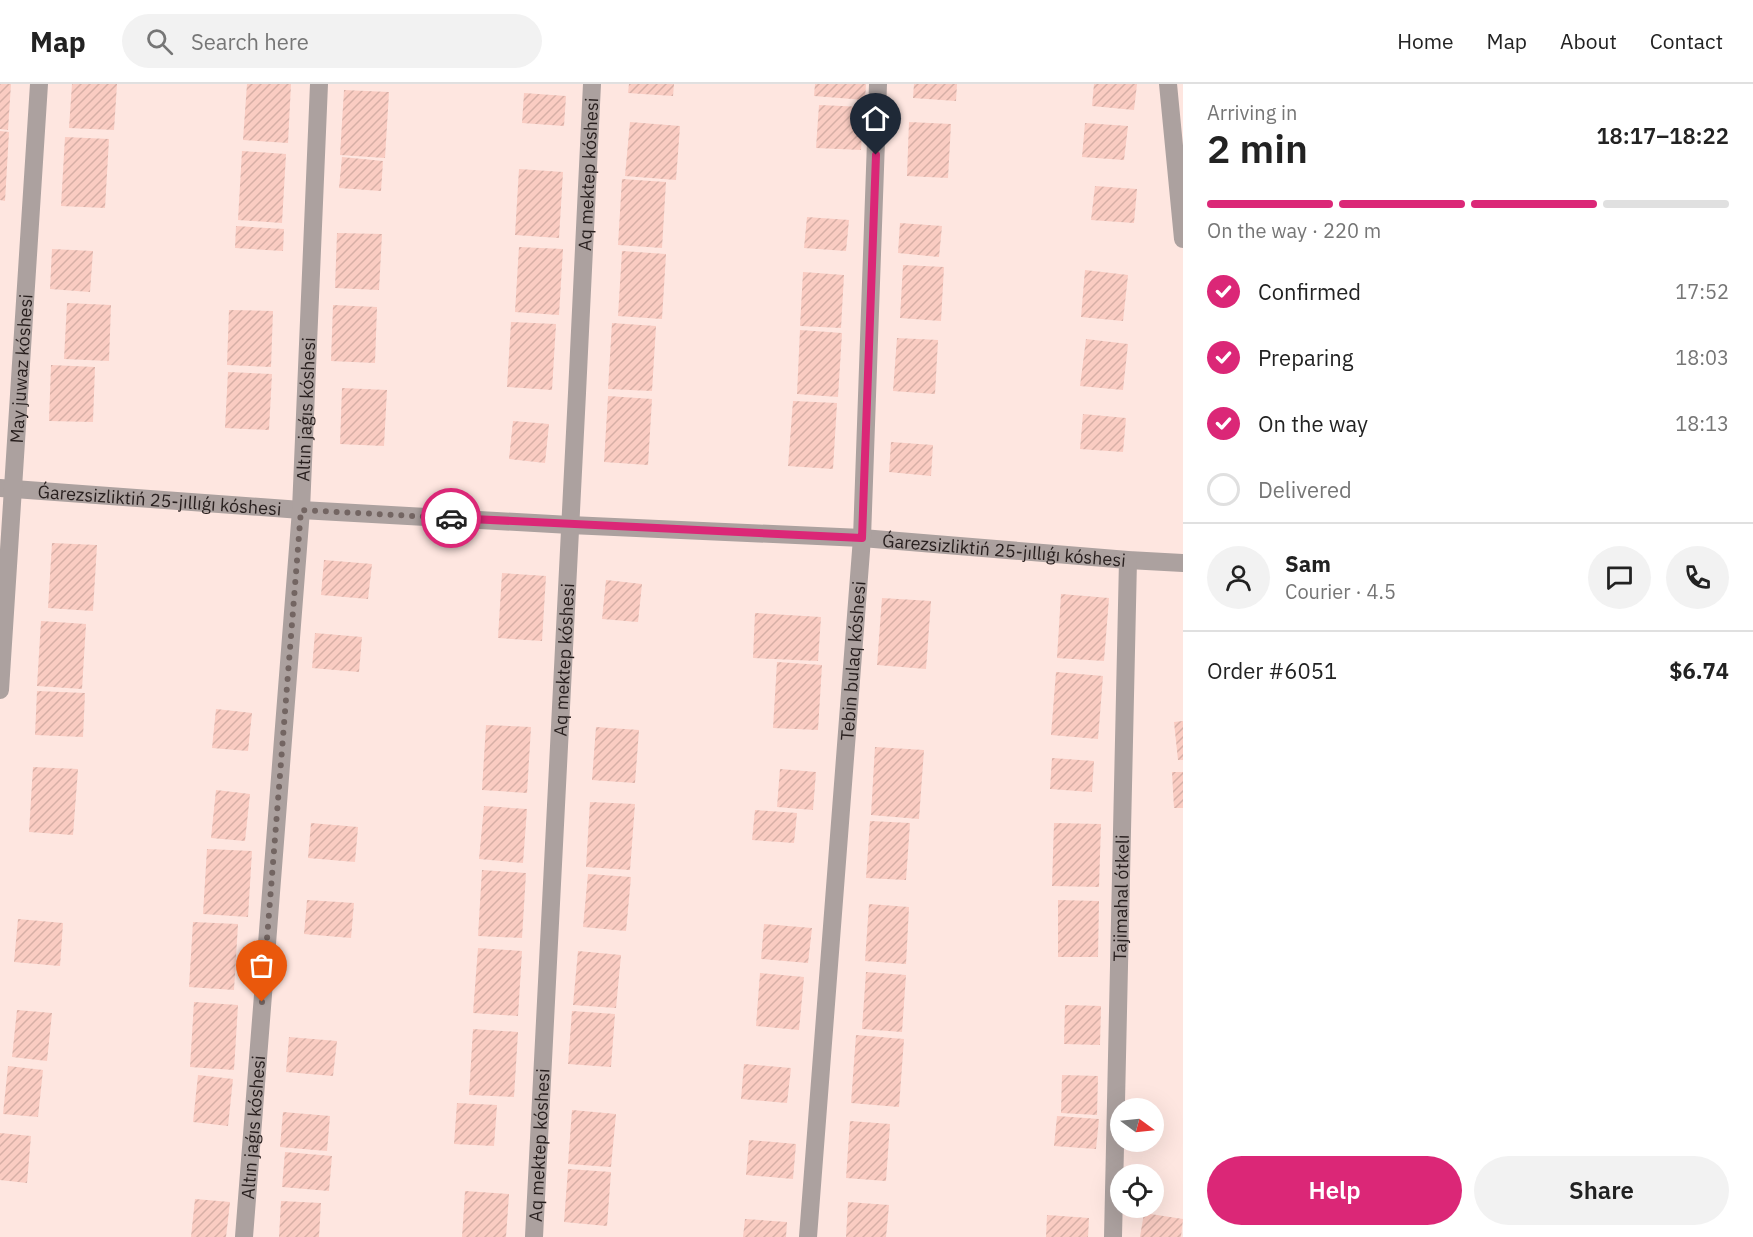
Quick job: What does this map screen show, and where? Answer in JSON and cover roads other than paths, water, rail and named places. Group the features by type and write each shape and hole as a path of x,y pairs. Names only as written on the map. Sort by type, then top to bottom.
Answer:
{"street":[{"name":"May juwaz kóshesi","path":"0,690 7,488 39,84"},
{"name":"Altın jaǵıs kóshesi","path":"244,1237 301,510 319,84"},
{"name":"Aq mektep kóshesi","path":"534,1237 592,84"},
{"name":"Tebin bulaq kóshesi","path":"808,1237 862,538 878,84"},
{"path":"1168,84 1183,239"},
{"name":"Ǵarezsizliktiń 25-jıllıǵı kóshesi","path":"7,488 301,510 862,538 1183,563"},
{"name":"Tajimahal ótkeli","path":"1113,1237 1128,560"}]}
